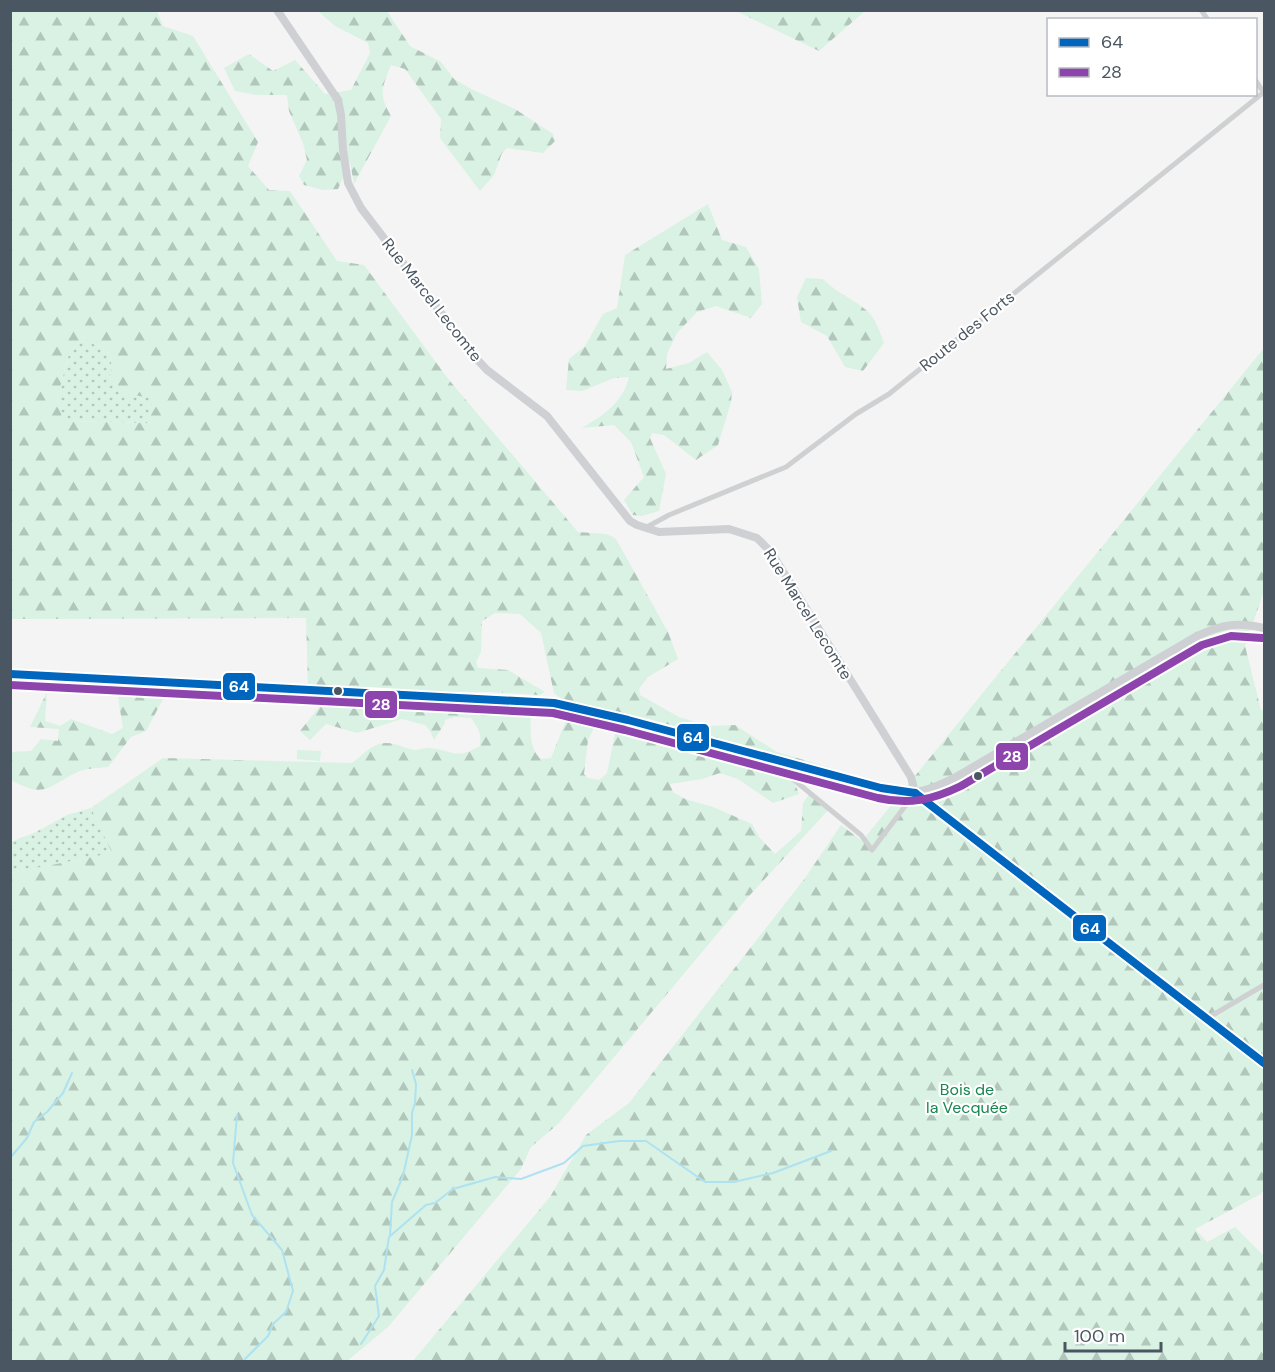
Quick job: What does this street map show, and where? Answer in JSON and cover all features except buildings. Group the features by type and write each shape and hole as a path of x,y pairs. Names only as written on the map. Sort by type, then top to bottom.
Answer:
{"street":[{"name":"Rue Marcel Lecomte","path":"277,10 338,100 342,115 343,150 348,183 361,208 474,356 487,370 547,416 565,436 623,513 637,525 659,532 729,529 757,538 771,552 911,777 915,793"},
{"name":"Route des Forts","path":"645,528 669,515 786,467 798,459 856,414 889,394 1264,92"},
{"path":"10,674 554,703 628,720 881,788 915,793 928,790 956,777 1169,652 1215,628 1232,623 1264,628"},
{"path":"774,759 777,766 861,835 872,850 915,793"},
{"path":"915,793 1264,1063"},
{"path":"1206,1019 1264,985"}],"green space":[{"path":"865,10 819,51 736,11"},
{"path":"10,11 157,11 163,26 193,36 258,142 248,166 269,190 290,191 337,261 364,265 449,380 578,532 607,534 616,539 668,632 678,659 648,677 639,689 640,695 679,717 709,726 735,725 777,752 841,771 724,743 661,722 560,698 554,693 541,633 520,614 495,613 482,621 481,652 476,662 478,668 508,670 545,692 539,695 308,686 306,618 11,619","holes":["85,339 112,355 110,380 119,393 153,398 147,423 63,421 57,399 70,350"]},
{"path":"318,11 387,11 410,46 441,62 454,79 515,109 553,134 555,141 543,153 507,148 502,153 494,175 480,191 440,138 441,119 405,69 391,65 385,80 383,96 391,116 354,184 350,162 338,189 323,190 304,185 299,176 307,160 303,143 289,111 287,95 256,95 235,91 224,68 249,54 273,71 295,60 325,94 351,90 370,53 368,43 335,26"},
{"path":"708,204 722,240 746,247 759,269 762,304 751,318 716,306 697,312 677,333 667,354 666,369 689,363 707,352 722,370 732,392 731,402 718,445 696,460 664,435 652,433 650,438 666,474 659,511 642,516 633,515 624,500 644,477 631,442 614,425 582,428 612,407 622,394 629,377 614,378 582,391 566,390 569,359 585,346 603,314 617,308 625,255"},
{"path":"806,278 823,279 866,310 875,321 884,343 863,371 845,367 827,336 801,322 797,297"},
{"path":"85,339 112,355 110,380 154,398 147,423 63,421 57,399 70,350"},
{"name":"Bois de la Vecquée","path":"1264,348 1264,591 1245,646 1261,710 1264,710 1264,1189 1261,1194 1195,1229 1207,1242 1235,1227 1264,1256 1264,1361 412,1362 550,1197 586,1135 629,1103 805,878 841,825 862,841"},
{"path":"116,685 170,686 146,731 131,737 108,767 80,771 40,790 11,780 11,752 31,751 41,739 58,741 59,729 30,727 47,692 45,721 60,726 71,719 112,734 123,728"},
{"path":"307,698 435,699 533,703 531,725 533,748 541,759 551,758 569,713 595,717 593,730 588,740 584,774 588,778 599,780 607,773 615,734 629,726 653,730 768,764 787,776 799,794 773,803 738,779 720,773 702,779 670,784 673,792 685,799 713,807 752,824 759,837 775,854 801,831 803,803 810,793 831,807 749,896 558,1124 531,1147 521,1169 388,1327 347,1361 11,1362 11,873 112,853 91,808 163,758 352,763 372,747 384,743 416,750 428,748 460,754 480,746 479,731 471,718 455,717 445,720 434,740 425,725 402,719 357,733 326,724 310,740 300,731 320,706"},
{"path":"297,750 321,751 320,761 297,759"},
{"path":"91,808 113,853 11,873 11,842 36,832 67,815"}],"waterway":[{"path":"390,1236 392,1202 403,1176 412,1135 416,1084 412,1070"},
{"path":"10,1158 27,1138 34,1122 47,1112 63,1093 72,1073"},
{"path":"237,1115 233,1163 252,1215 282,1250 293,1291 286,1312 273,1324 268,1336 245,1359 245,1362"},
{"path":"361,1344 379,1316 375,1286 384,1270 389,1237 426,1205 435,1203 453,1189 495,1177 521,1179 564,1163 583,1146 619,1141 646,1141 705,1182 734,1182 773,1173 831,1151"}],"transit line":[{"name":"28","path":"10,685 553,713 878,798 910,801 930,798 961,786 1202,645 1231,636 1262,638"},
{"name":"64","path":"10,674 554,703 628,720 881,788 915,793"},
{"name":"64","path":"915,793 1264,1063"}]}
